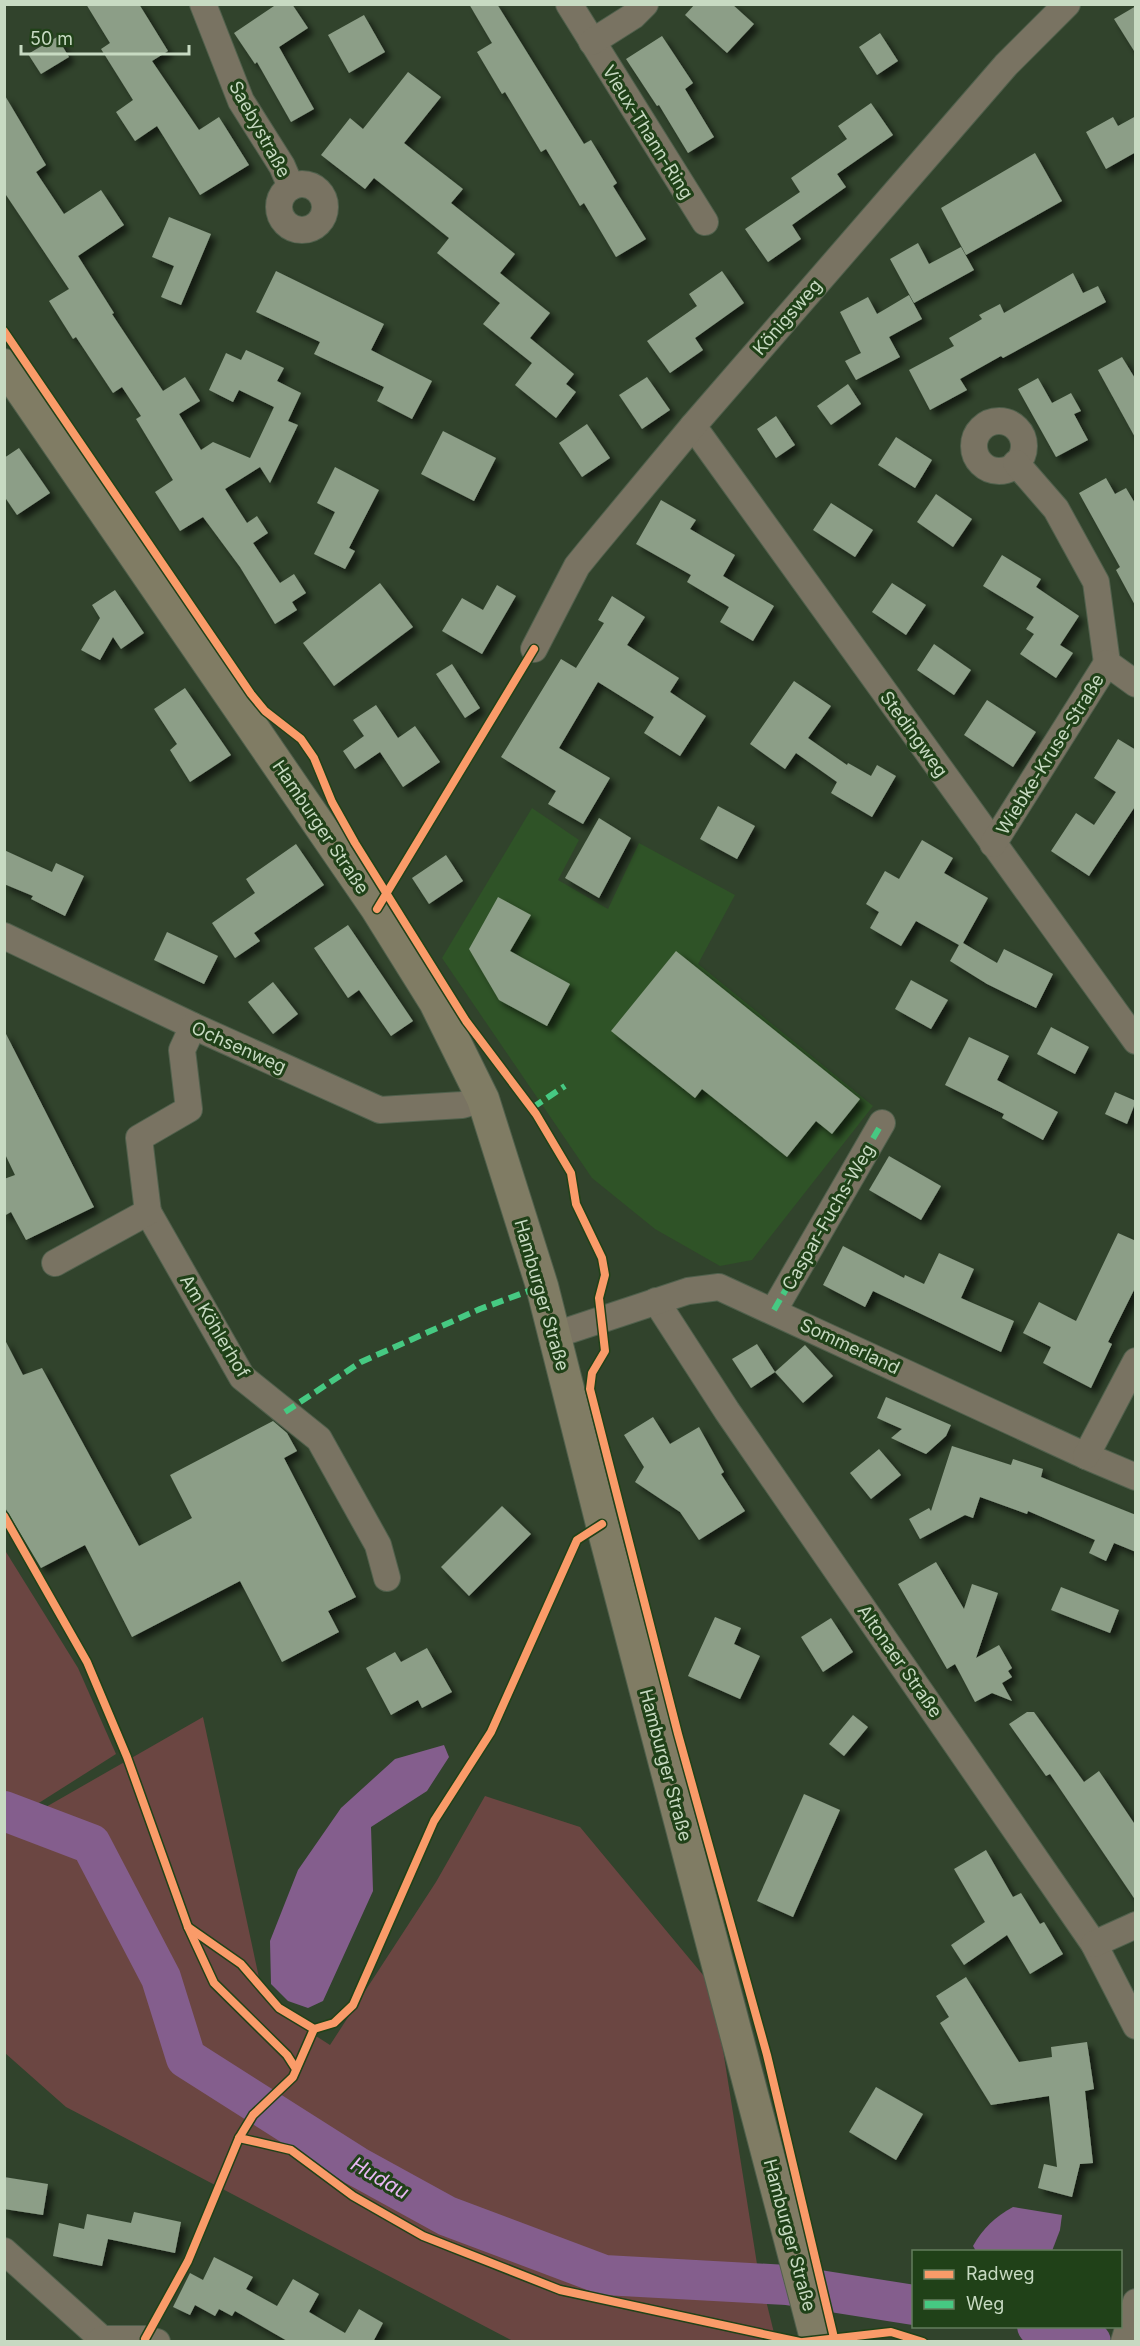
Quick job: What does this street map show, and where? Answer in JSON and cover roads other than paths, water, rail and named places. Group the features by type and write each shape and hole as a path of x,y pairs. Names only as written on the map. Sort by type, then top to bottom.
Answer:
{"main road":[{"name":"Hamburger Straße","path":"4,365 376,909 435,1002 483,1099 542,1286 602,1524 817,2342"}],"street":[{"name":"Saebystraße","path":"203,4 241,101 282,166 291,187"},
{"name":"Vieux-Thann-Ring","path":"569,4 705,222"},
{"path":"591,42 633,16 645,4"},
{"name":"Königsweg","path":"534,650 578,566 693,426 1006,65 1067,4"},
{"name":"Stedingweg","path":"693,426 1136,1041"},
{"name":"Wiebke-Kruse-Straße","path":"993,844 1107,663 1096,582 1056,509 1016,463"},
{"name":"Wiebke-Kruse-Straße","path":"1107,663 1136,684"},
{"name":"Ochsenweg","path":"4,936 193,1026 380,1110 462,1105 483,1099"},
{"name":"Am Köhlerhof","path":"193,1026 182,1050 189,1109 139,1138 148,1212 242,1377 319,1439 378,1545 387,1578"},
{"name":"Caspar-Fuchs-Weg","path":"774,1311 882,1123"},
{"path":"55,1263 148,1212"},
{"name":"Sommerland","path":"555,1335 688,1291 719,1287 1136,1477"},
{"name":"Altonaer Straße","path":"656,1301 727,1411 1094,1944 1136,2026"},
{"path":"1086,1456 1136,1361"},
{"path":"1094,1944 1136,1925"},
{"path":"4,2251 100,2340 145,2339 157,2342"},
{"path":"1125,2340 1136,2302"}],"waterway":[{"name":"Hudau","path":"4,1811 91,1844 161,1978 186,2058 356,2166 447,2216 604,2275 787,2285 912,2305"},
{"name":"Hudau","path":"1044,2328 1091,2342"}]}
